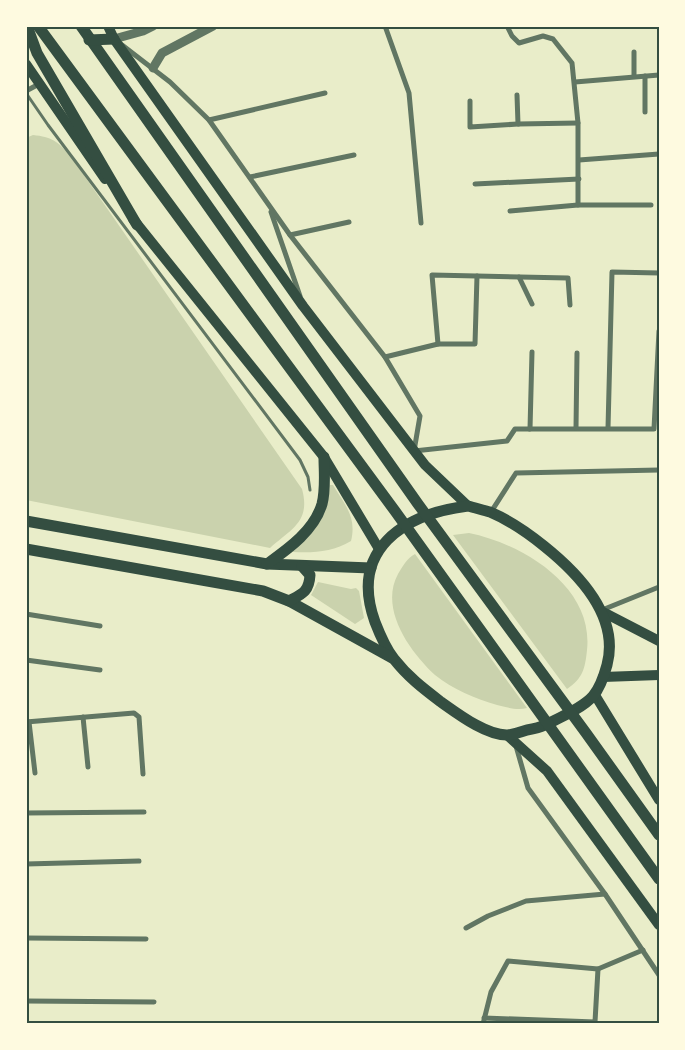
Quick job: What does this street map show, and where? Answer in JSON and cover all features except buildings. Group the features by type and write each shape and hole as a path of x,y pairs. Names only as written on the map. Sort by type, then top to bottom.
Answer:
{"main road":[{"path":"28,26 37,53 137,225"},
{"path":"38,26 389,503 659,879"},
{"path":"108,26 114,39 304,306 414,452 468,506"},
{"path":"85,31 114,39"},
{"path":"85,31 418,504 659,835"},
{"path":"26,64 137,225 324,457 379,550"},
{"path":"267,564 288,549 314,520 322,504 324,457"},
{"path":"511,739 542,726 591,698 604,677 610,653 607,630 601,611 586,586 559,558 525,531 490,512 468,506 449,509 417,519 388,539 379,550 371,568 368,583 370,609 380,634 393,658 414,682 468,722 511,739 547,771 659,925"},
{"path":"26,521 267,564 371,568"},
{"path":"26,549 263,591 288,601 393,658"},
{"path":"288,601 304,593 310,584 310,575 302,566"},
{"path":"601,611 659,641"},
{"path":"604,677 659,675"},
{"path":"591,698 659,800"}],"street":[{"path":"153,68 162,53 213,26"},
{"path":"385,26 409,93 421,223"},
{"path":"507,26 512,36 519,43 543,36 553,39 572,62 578,123 578,204"},
{"path":"114,39 150,27"},
{"path":"114,39 153,68 209,120 290,236 385,357 420,416 414,452 507,441 515,429 654,429 659,331"},
{"path":"634,52 634,76"},
{"path":"575,82 659,75"},
{"path":"645,76 645,112"},
{"path":"26,92 39,84"},
{"path":"209,120 325,93"},
{"path":"517,95 518,124"},
{"path":"470,101 470,127 578,123"},
{"path":"579,160 659,154"},
{"path":"250,177 354,155"},
{"path":"475,184 579,179"},
{"path":"510,211 578,204 650,205"},
{"path":"269,205 304,306"},
{"path":"290,236 349,222"},
{"path":"608,428 612,272 659,272"},
{"path":"438,344 432,275 568,278 570,305"},
{"path":"385,357 438,344 475,344 477,276"},
{"path":"519,276 532,304"},
{"path":"530,429 532,352"},
{"path":"576,428 577,353"},
{"path":"490,512 516,473 659,470"},
{"path":"601,611 659,587"},
{"path":"26,614 100,626"},
{"path":"26,660 100,670"},
{"path":"35,773 28,722 134,713 139,717 143,774"},
{"path":"83,716 88,767"},
{"path":"511,739 528,788 605,894 659,975"},
{"path":"26,813 144,812"},
{"path":"26,864 139,861"},
{"path":"466,928 488,916 526,901 605,894"},
{"path":"26,938 146,939"},
{"path":"598,969 595,1022 483,1021 491,992 508,961 598,969 643,950"},
{"path":"26,1001 154,1002"}],"lane":[{"path":"26,92 48,125 300,460 308,477 310,490"}],"green space":[{"path":"33,135 54,140 70,155 302,489 304,509 301,517 292,530 270,548 26,500 26,138"},
{"path":"330,485 333,485 349,512 352,525 351,541 337,548 323,551 293,552 309,536 319,522 326,506"},
{"path":"469,533 511,547 532,558 551,572 567,588 579,607 586,627 586,657 580,677 567,689 453,535"},
{"path":"415,554 527,708 515,709 497,705 464,693 449,685 425,665 407,642 395,615 392,601 393,587 398,574 407,560"},
{"path":"318,582 351,589 356,588 359,591 364,618 355,624 311,595"}]}
